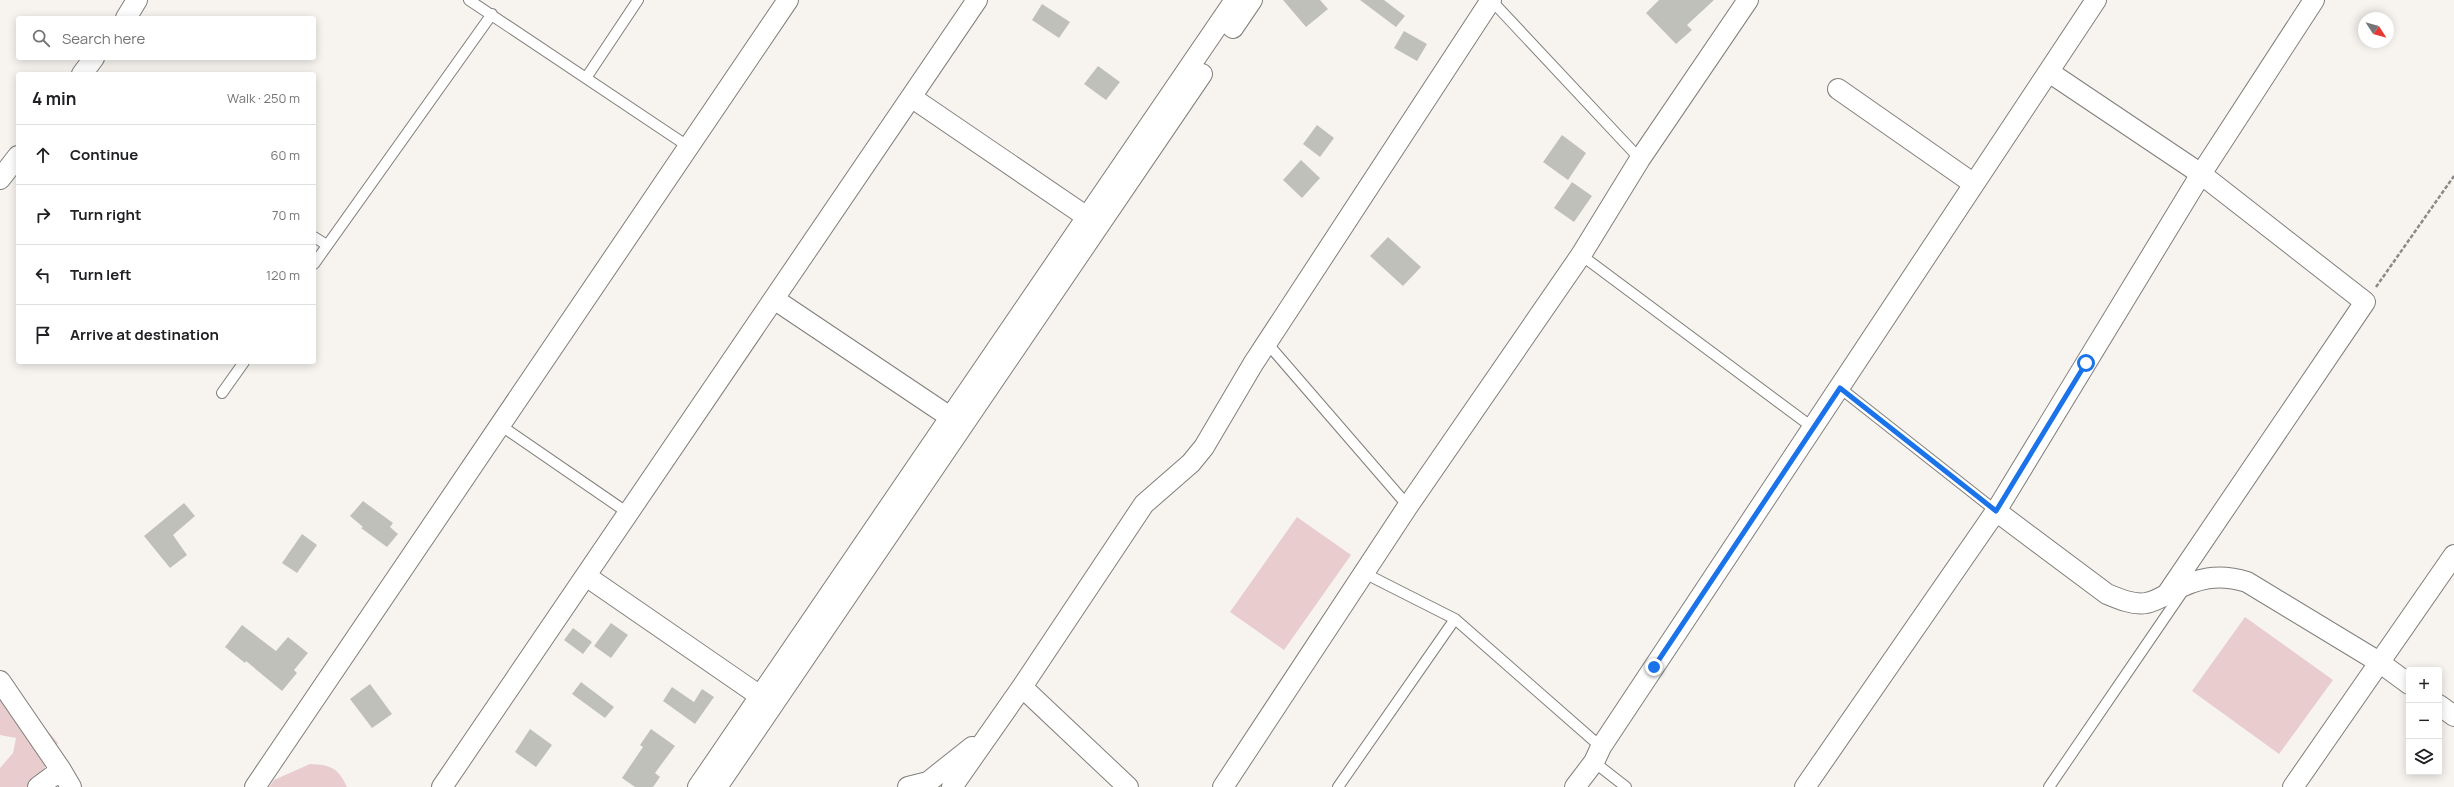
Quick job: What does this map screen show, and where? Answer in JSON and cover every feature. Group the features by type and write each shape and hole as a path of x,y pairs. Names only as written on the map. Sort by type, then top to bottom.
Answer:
{"street":[{"path":"127,16 137,0"},
{"path":"256,787 788,0"},
{"path":"442,787 977,0"},
{"path":"698,787 1236,0"},
{"path":"717,787 1252,0"},
{"path":"952,787 1022,687 1144,504 1191,463 1204,448 1214,433 1225,409 1267,343 1491,0"},
{"path":"1223,787 1408,506 1581,255 1640,159 1748,0"},
{"path":"1575,787 2096,0"},
{"path":"1805,787 1996,511 2200,174 2314,0"},
{"path":"84,72 92,60"},
{"path":"2049,72 2200,174 2365,302 2167,594"},
{"path":"1838,89 1974,184"},
{"path":"911,97 1087,217"},
{"path":"0,179 16,159"},
{"path":"774,299 950,417"},
{"path":"1996,511 2107,594 2126,601 2146,603 2188,583 2210,576 2232,577 2247,582 2379,662 2406,682"},
{"path":"2293,787 2454,554"},
{"path":"586,576 760,696"},
{"path":"0,681 71,787"},
{"path":"1022,687 1128,787"},
{"path":"2442,708 2454,716"},
{"path":"908,787 928,782 988,735"},
{"path":"38,787 61,770"}],"lane":[{"path":"469,0 689,147"},
{"path":"586,78 638,0"},
{"path":"1491,0 1640,159"},
{"path":"316,261 492,14"},
{"path":"316,238 327,245"},
{"path":"1581,255 1812,427"},
{"path":"1267,343 1408,506"},
{"path":"222,393 243,364"},
{"path":"1840,388 1996,511"},
{"path":"500,425 628,513"},
{"path":"1364,573 1455,619 1598,754 1626,787"},
{"path":"2048,787 2188,583"},
{"path":"1338,787 1455,619"}],"path":[{"path":"2365,302 2454,176"}],"shaded area":[{"path":"1297,517 1351,555 1284,650 1230,612"},
{"path":"2245,617 2333,680 2279,754 2192,691"},
{"path":"0,679 5,681 58,743 43,771 30,787 0,787 0,768 13,753 16,738 0,735"},
{"path":"310,764 324,765 333,769 341,776 347,787 269,787 274,780"}],"building":[{"path":"1283,0 1320,0 1328,9 1306,27"},
{"path":"1360,0 1384,0 1405,16 1396,27"},
{"path":"1659,0 1714,0 1687,25 1692,30 1676,44 1646,13"},
{"path":"1042,4 1070,22 1059,38 1032,20"},
{"path":"1404,31 1427,44 1417,61 1394,48"},
{"path":"1098,66 1120,82 1106,100 1084,84"},
{"path":"1317,125 1334,138 1320,157 1303,144"},
{"path":"1562,135 1586,153 1568,180 1543,162"},
{"path":"1301,160 1320,178 1302,198 1283,180"},
{"path":"1572,182 1592,196 1574,222 1554,208"},
{"path":"1388,237 1421,267 1403,286 1370,256"},
{"path":"363,501 393,523 390,527 398,534 387,547 361,528 363,527 350,516"},
{"path":"184,503 195,516 173,535 187,555 170,568 144,536"},
{"path":"302,534 317,545 297,573 282,563"},
{"path":"611,623 628,635 611,658 594,646"},
{"path":"242,625 276,651 288,637 308,653 294,670 297,673 282,691 246,661 245,663 225,647"},
{"path":"573,628 592,642 583,654 564,640"},
{"path":"581,682 614,707 605,718 572,694"},
{"path":"370,684 392,714 372,728 350,699"},
{"path":"672,687 694,702 702,689 714,697 695,724 663,701"},
{"path":"530,729 552,745 536,767 515,752"},
{"path":"651,729 675,746 655,773 660,777 653,787 635,787 622,778 643,747 640,745"}],"route":[{"path":"1654,667 1812,427 1840,388 1996,511 2086,363"}]}
